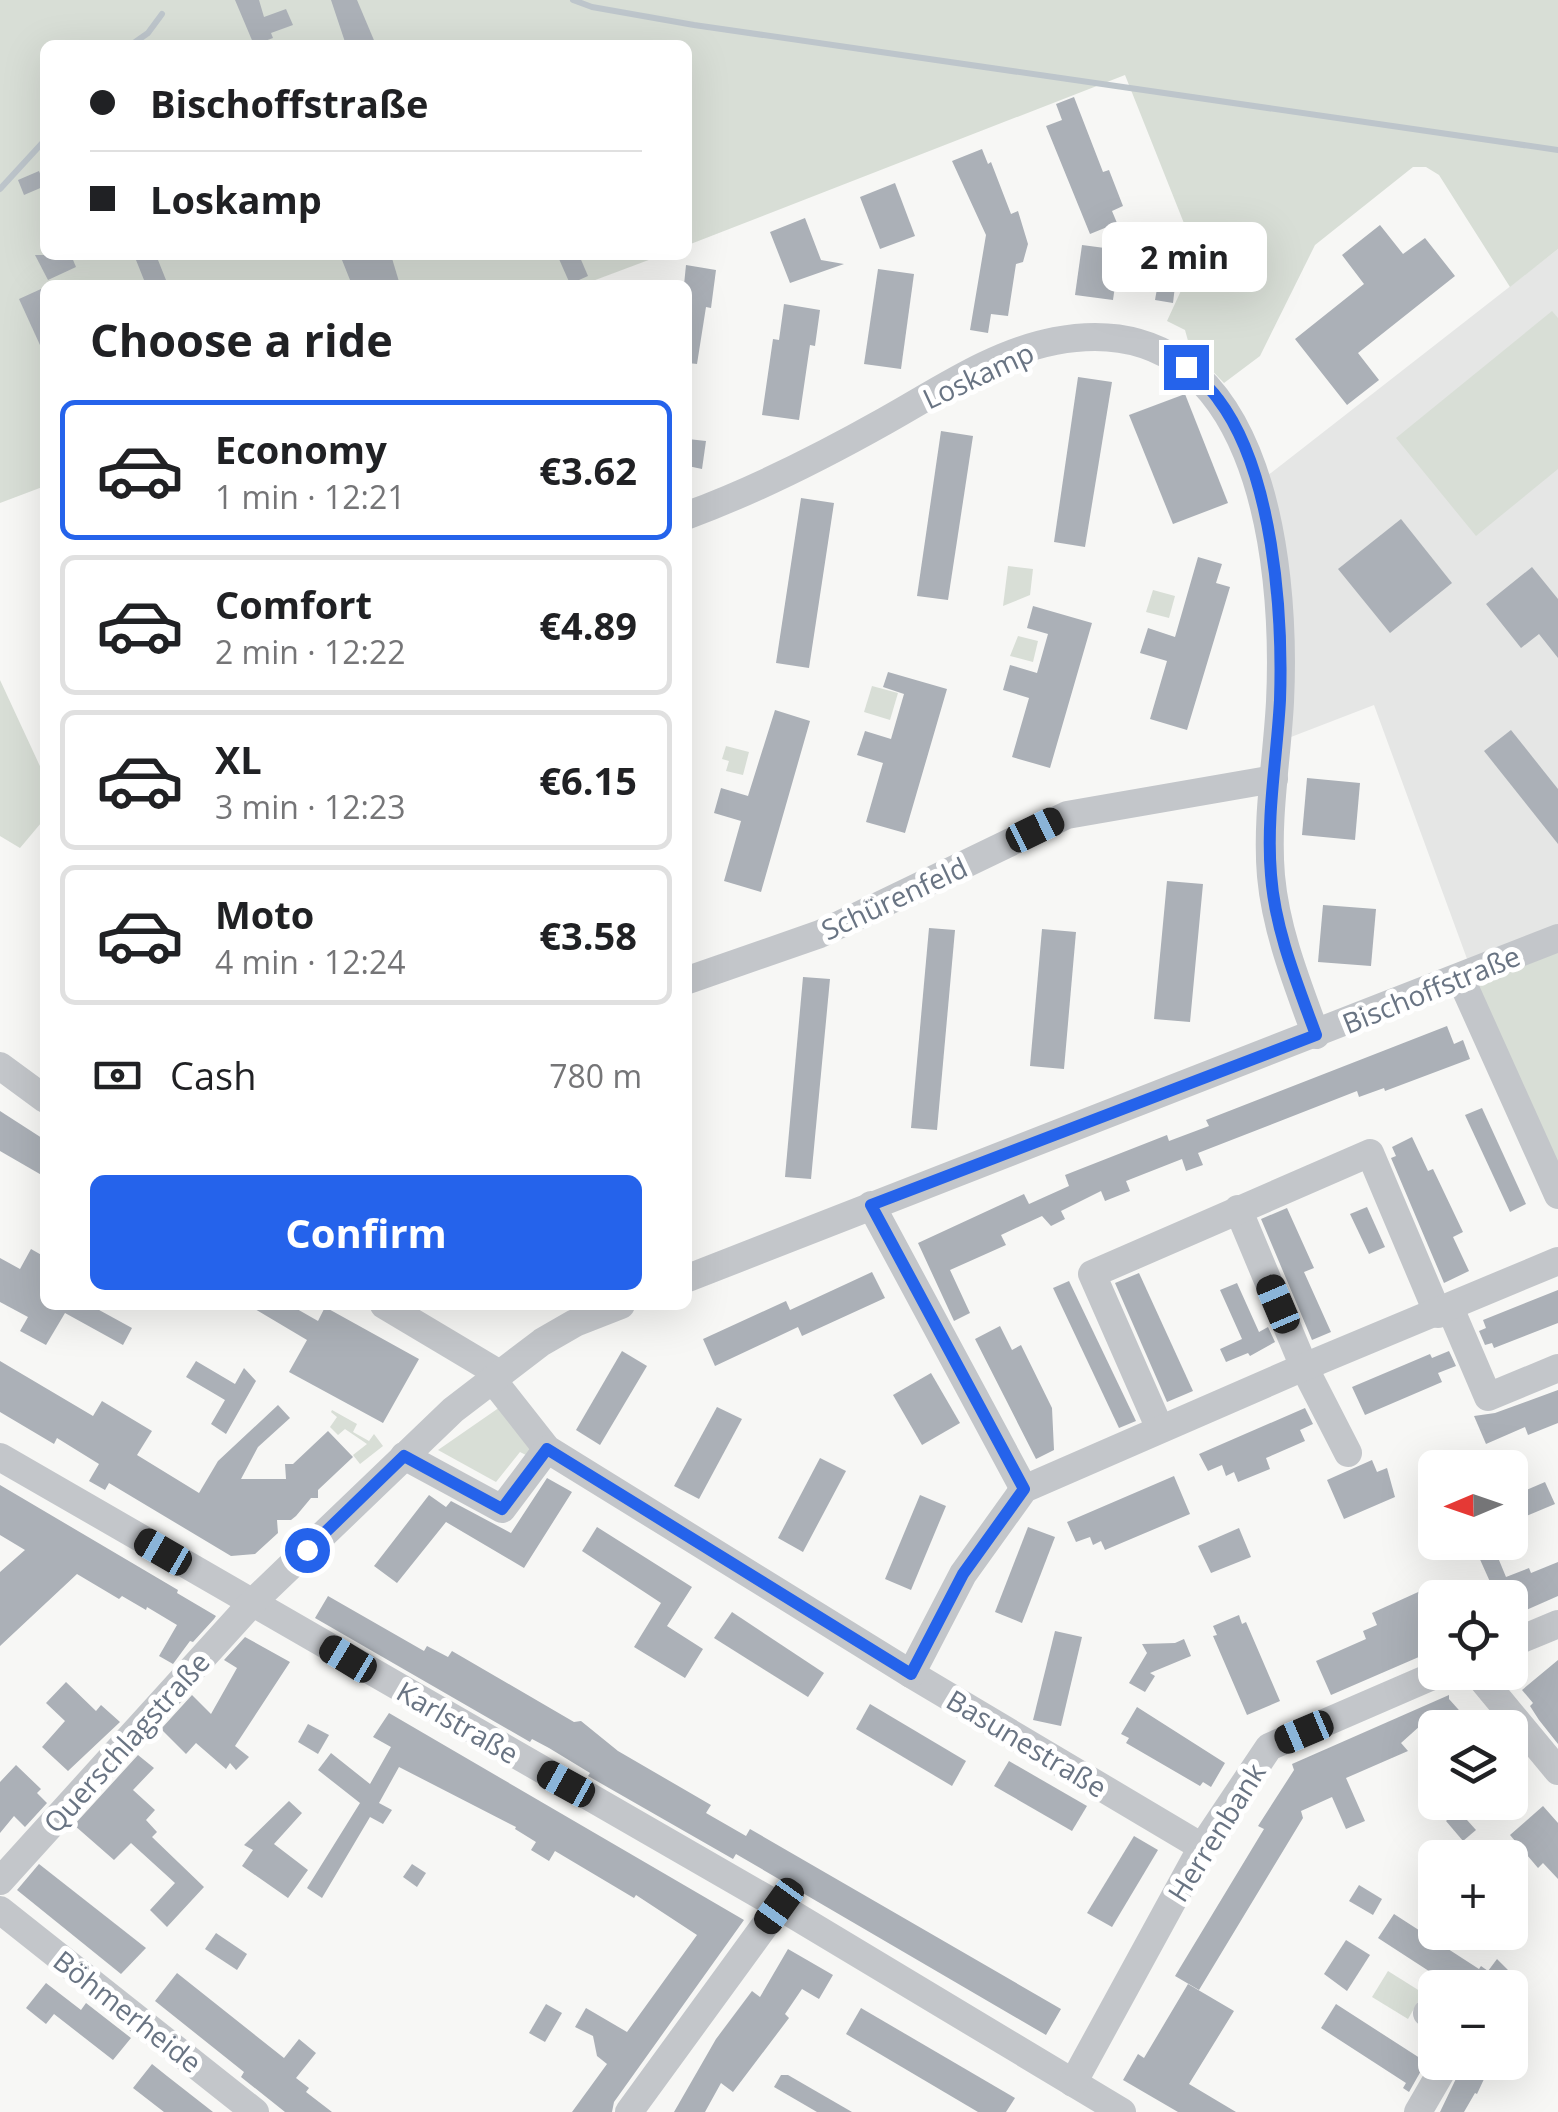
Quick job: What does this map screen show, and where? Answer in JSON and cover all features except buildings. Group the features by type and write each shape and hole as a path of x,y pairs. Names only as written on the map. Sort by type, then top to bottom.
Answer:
{"street":[{"name":"Loskamp","path":"692,513 757,488 949,384 1024,349 1101,335 1132,339 1163,350 1186,367 1219,400 1253,470 1268,529 1277,592 1280,701 1270,873 1292,970 1316,1035"},
{"name":"Schürenfeld","path":"692,979 820,934 1067,815 1274,780"},
{"name":"Bischoffstraße","path":"692,1276 1558,938"},
{"path":"1460,976 1558,1195"},
{"path":"0,1066 40,1095"},
{"path":"1160,1429 1092,1274 1370,1153 1488,1396 1558,1368"},
{"path":"871,1205 1024,1489"},
{"path":"1238,1209 1304,1367 1348,1454"},
{"path":"911,1674 963,1574 1024,1489 1558,1261"},
{"name":"Basunestraße","path":"392,1310 495,1376 547,1449 911,1674 1202,1847"},
{"path":"252,1602 453,1410 495,1376 575,1323 608,1310"},
{"path":"404,1456 502,1509 547,1449"},
{"name":"Karlstraße","path":"0,1457 779,1906 1122,2112"},
{"name":"Querschlagstraße","path":"0,1881 252,1602"},
{"path":"1528,1636 1558,1624"},
{"name":"Herrenbank","path":"1073,2083 1202,1847 1269,1747 1418,1682"},
{"path":"1491,1690 1558,1771"},
{"path":"630,2112 779,1906"},
{"name":"Böhmerheide","path":"0,1910 255,2112"},
{"path":"1418,2112 1437,2080"}],"shaded area":[{"path":"0,0 1558,0 1558,249 1510,287 1439,175 1426,167 1413,167 1315,245 1260,356 1224,383 1190,348 1185,330 1167,321 1197,256 1125,75 692,243 692,40 40,40 40,260 649,260 595,280 40,280 40,488 0,503"},
{"path":"1558,249 1558,927 1470,967 1374,705 1291,737 1267,476"},
{"path":"1552,311 1558,318 1558,469 1476,536 1396,438"},
{"path":"1008,566 1033,569 1030,595 1003,606"},
{"path":"1153,590 1175,596 1169,618 1146,612"},
{"path":"1018,636 1038,641 1033,662 1010,656"},
{"path":"0,680 40,766 40,824 20,848 0,836"},
{"path":"872,686 898,693 890,720 864,712"},
{"path":"726,746 749,752 743,775 726,771 729,761 722,759"},
{"path":"1558,943 1558,1187 1467,980"},
{"path":"503,1405 539,1449 532,1458 520,1452 496,1482 438,1450"},
{"path":"332,1410 357,1424 353,1432 369,1441 374,1434 383,1446 360,1464 353,1455 367,1444 345,1429 338,1435 330,1427 337,1417"},
{"path":"1388,1971 1418,1990 1418,2002 1408,2019 1372,1997"}],"waterway":[{"path":"573,0 592,7 694,25 1558,150"},
{"path":"138,40 162,14"},
{"path":"0,189 40,145"}],"route":[{"path":"307,1550 404,1456 502,1509 547,1449 911,1674 963,1574 1024,1489 871,1205 1316,1035 1292,970 1270,873 1280,658 1277,592 1268,529 1253,470 1239,435 1219,400 1186,367"}]}
